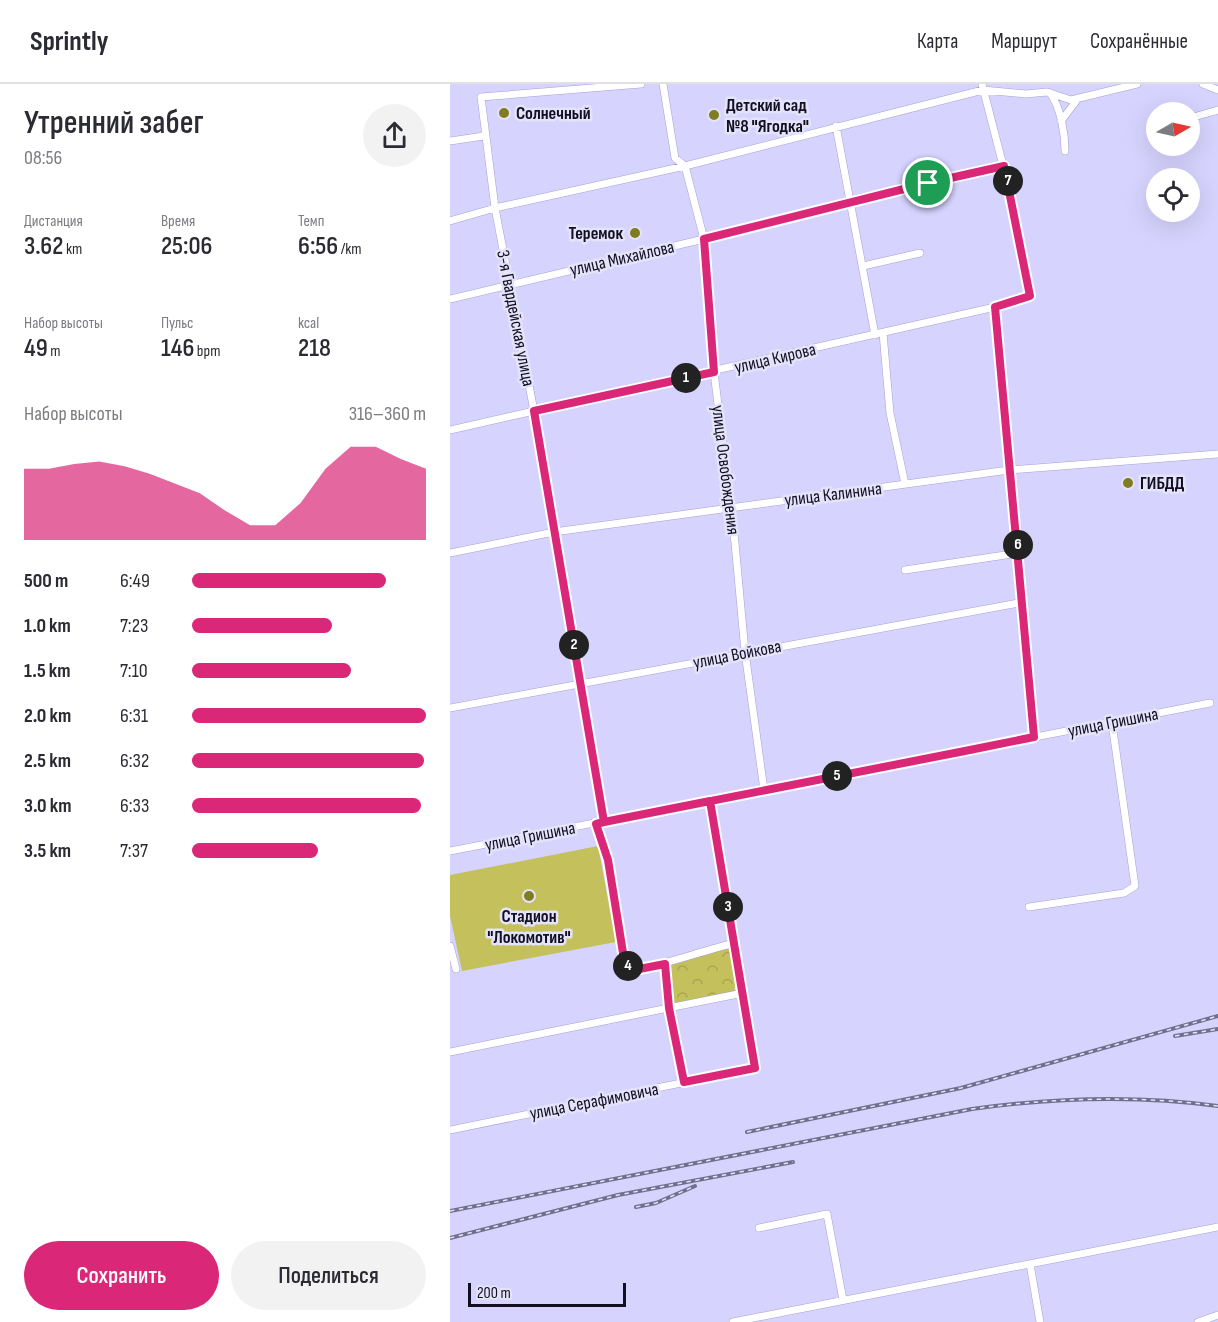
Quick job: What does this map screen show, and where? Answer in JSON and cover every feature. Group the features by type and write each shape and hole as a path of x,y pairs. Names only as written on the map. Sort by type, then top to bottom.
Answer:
{"street":[{"name":"3-я Гвардейская улица","path":"604,822 534,411 495,208 484,136 481,97 641,84"},
{"name":"улица Освобождения","path":"663,84 675,158 685,166 704,239 714,372 745,652 764,790"},
{"path":"450,221 495,208 685,166 982,87 1050,93 1062,99 1077,100 1137,84"},
{"path":"1203,84 1218,90"},
{"path":"982,87 1004,166"},
{"path":"1050,93 1060,121 1065,151"},
{"path":"1060,121 1077,100"},
{"path":"1200,115 1218,110"},
{"path":"836,126 852,200 875,335"},
{"path":"450,141 484,136"},
{"name":"улица Михайлова","path":"450,299 510,287 574,268 704,239 852,200 1004,166"},
{"name":"улица Кирова","path":"450,430 875,335 995,307 1030,296 1004,166"},
{"path":"863,266 920,253"},
{"path":"995,307 1009,470 1024,602 1034,737"},
{"path":"883,333 888,369 890,413 905,484"},
{"name":"улица Калинина","path":"450,553 554,532 1009,470 1218,454"},
{"path":"905,570 1019,553"},
{"name":"улица Войкова","path":"450,708 1024,602"},
{"name":"улица Гришина","path":"450,851 1210,703"},
{"path":"1029,907 1124,893 1135,886 1112,723"},
{"name":"улица Серафимовича","path":"450,1130 755,1068 710,801"},
{"path":"596,824 608,860 624,959 634,970 665,964 692,953 735,943"},
{"path":"450,946 456,969"},
{"path":"665,964 669,1008 684,1082"},
{"path":"450,1052 742,993"},
{"path":"759,1227 827,1214 843,1300"},
{"path":"733,1322 1218,1227"},
{"path":"1030,1264 1040,1322"},
{"path":"1198,1322 1218,1315"}],"green space":[{"name":"Стадион \"Локомотив\"","path":"598,846 616,942 462,971 450,916 450,875"},
{"path":"727,948 732,952 737,979 734,992 672,1004 670,964"}],"railway":[{"path":"747,1132 961,1088 1218,1016"},
{"path":"1175,1036 1218,1029"},
{"path":"450,1211 972,1109 1033,1102 1095,1099 1157,1100 1218,1106"},
{"path":"450,1238 618,1195 793,1162"},
{"path":"636,1207 656,1203 695,1186"}],"place":[{"name":"Солнечный","path":"504,113"},
{"name":"Детский сад №8 \"Ягодка\"","path":"714,115"},
{"name":"Теремок","path":"635,233"},
{"name":"ГИБДД","path":"1128,483"},
{"name":"Стадион \"Локомотив\"","path":"529,896"}],"route":[{"path":"928,183 852,200 704,239 714,372 534,411 604,822 710,801 755,1068 684,1082 669,1008 665,964 634,970 624,959 608,860 596,824 604,822 794,784 1034,737 1024,602 1009,470 995,307 1030,296 1028,276 1004,166 928,183"}]}
